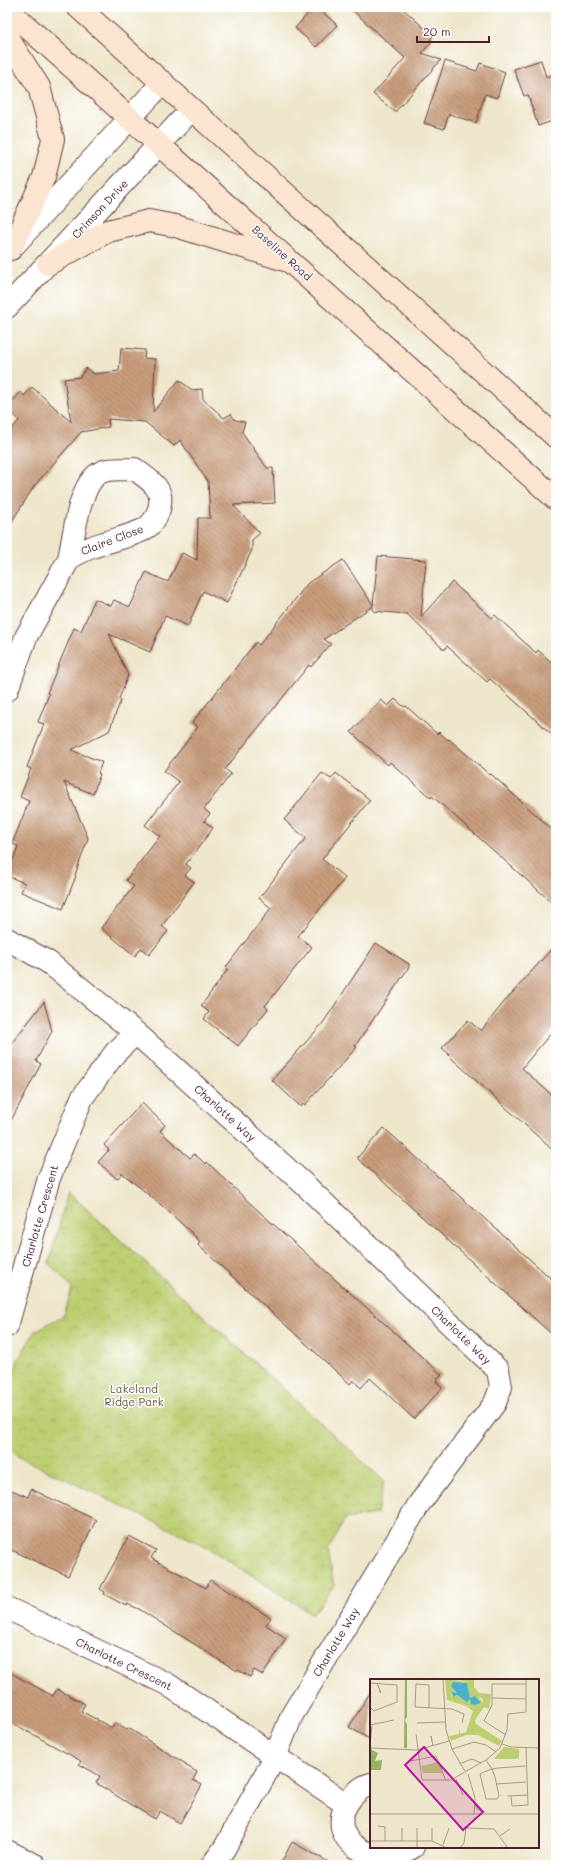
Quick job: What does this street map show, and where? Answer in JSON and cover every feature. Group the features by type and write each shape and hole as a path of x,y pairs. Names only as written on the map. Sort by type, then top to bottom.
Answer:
{"main road":[{"path":"78,7 556,437"},
{"name":"Baseline Road","path":"7,9 556,499"},
{"path":"7,37 39,86 53,139 44,177 9,251"},
{"path":"48,264 108,231 149,221 176,226 293,263"}],"street":[{"path":"9,251 163,82"},
{"name":"Crimson Drive","path":"7,307 191,110"},
{"name":"Claire Close","path":"7,690 26,637 69,559 82,497 90,482 104,471 135,469 157,488 160,502 156,517 145,529 81,550 69,559"},
{"name":"Charlotte Way","path":"7,939 48,962 136,1033 305,1185 498,1370 501,1386 495,1403 416,1509 292,1715 275,1757 224,1849 212,1865"},
{"name":"Charlotte Crescent","path":"7,1326 49,1178 82,1098 115,1053 136,1033"},
{"name":"Charlotte Crescent","path":"7,1608 167,1684 346,1804"},
{"path":"370,1785 356,1792 346,1804 342,1818 342,1832 348,1845 361,1858 374,1863 395,1861 407,1855 413,1848"},
{"path":"7,1851 35,1865"}],"green space":[{"name":"Lakeland Ridge Park","path":"68,1192 384,1481 377,1514 345,1519 328,1551 334,1586 312,1614 205,1546 17,1456 7,1446 7,1396 18,1360 35,1331 64,1315 72,1288 49,1263"}],"building":[{"path":"314,7 317,7 337,25 316,47 295,28"},
{"path":"349,7 401,7 433,36 430,40 432,41 422,53 441,60 395,112 373,94 405,58"},
{"path":"541,60 546,77 556,73 556,120 538,126 528,95 524,96 514,69"},
{"path":"445,61 477,71 480,63 505,72 497,98 485,94 476,123 449,114 444,129 424,123"},
{"path":"121,348 145,350 144,358 155,359 153,412 179,380 192,390 202,389 203,399 224,418 231,414 235,420 245,422 242,432 267,468 273,468 275,503 233,505 260,533 252,540 252,550 227,603 203,591 188,626 165,616 150,652 109,634 128,675 119,699 121,700 109,731 71,750 102,762 98,773 100,774 93,794 64,782 88,838 75,875 76,876 63,909 21,892 25,883 7,876 18,846 12,844 29,801 20,797 31,769 27,767 44,724 38,722 49,694 47,693 74,628 81,631 95,599 111,606 114,600 130,607 146,572 168,582 182,553 197,560 198,518 210,518 208,482 180,440 174,446 145,422 108,419 109,427 81,432 35,485 7,529 7,435 19,420 7,407 21,392 24,396 32,387 71,422 64,379 80,377 86,368 94,374 119,371"},
{"path":"378,556 426,560 421,617 452,582 492,618 495,615 536,653 538,650 556,666 556,738 490,679 487,682 447,646 444,650 407,614 373,611 373,606 324,639 331,644 311,667 309,665 225,769 231,774 204,809 210,814 204,821 213,828 186,864 191,868 185,875 194,882 162,926 168,931 149,955 141,948 135,956 101,928 134,886 126,880 160,836 145,825 179,782 164,771 198,727 192,723 256,642 259,645 308,583 343,560 373,605"},
{"path":"395,699 404,707 406,706 437,734 439,732 448,740 449,739 490,775 491,774 556,833 556,906 432,796 431,798 390,762 388,765 351,732 381,700 388,706"},
{"path":"322,773 331,779 336,773 370,800 322,859 345,878 298,936 312,947 265,1006 268,1009 238,1046 204,1019 209,1012 201,1006 228,969 226,967 271,908 259,898 306,838 284,820"},
{"path":"376,943 409,964 409,967 355,1046 357,1047 305,1105 303,1104 301,1107 272,1080 323,1023"},
{"path":"556,944 556,1027 522,1068 556,1099 556,1153 442,1048 468,1020 481,1031 505,1001"},
{"path":"44,1002 52,1031 36,1061 41,1064 7,1128 7,1049"},
{"path":"142,1103 165,1125 160,1131 190,1158 194,1154 206,1164 207,1162 253,1206 442,1375 436,1381 442,1388 414,1419 370,1378 361,1388 353,1380 350,1384 198,1245 200,1242 193,1234 160,1204 122,1173 117,1179 98,1162 109,1150 104,1145"},
{"path":"384,1128 556,1283 556,1338 358,1159 358,1157"},
{"path":"7,1488 28,1497 31,1489 96,1520 68,1576 7,1548"},
{"path":"129,1536 156,1550 151,1558 206,1588 210,1580 271,1618 266,1625 286,1638 263,1675 254,1670 250,1677 238,1670 237,1671 139,1609 127,1604 126,1606 104,1594 105,1592 100,1589"},
{"path":"7,1671 53,1696 57,1689 85,1704 81,1711 112,1728 115,1723 127,1730 128,1728 197,1772 193,1780 202,1785 180,1823 160,1811 155,1819 128,1803 96,1783 100,1776 79,1764 81,1761 7,1720"},
{"path":"370,1693 370,1739 349,1727"},
{"path":"292,1842 334,1865 280,1865"}]}
